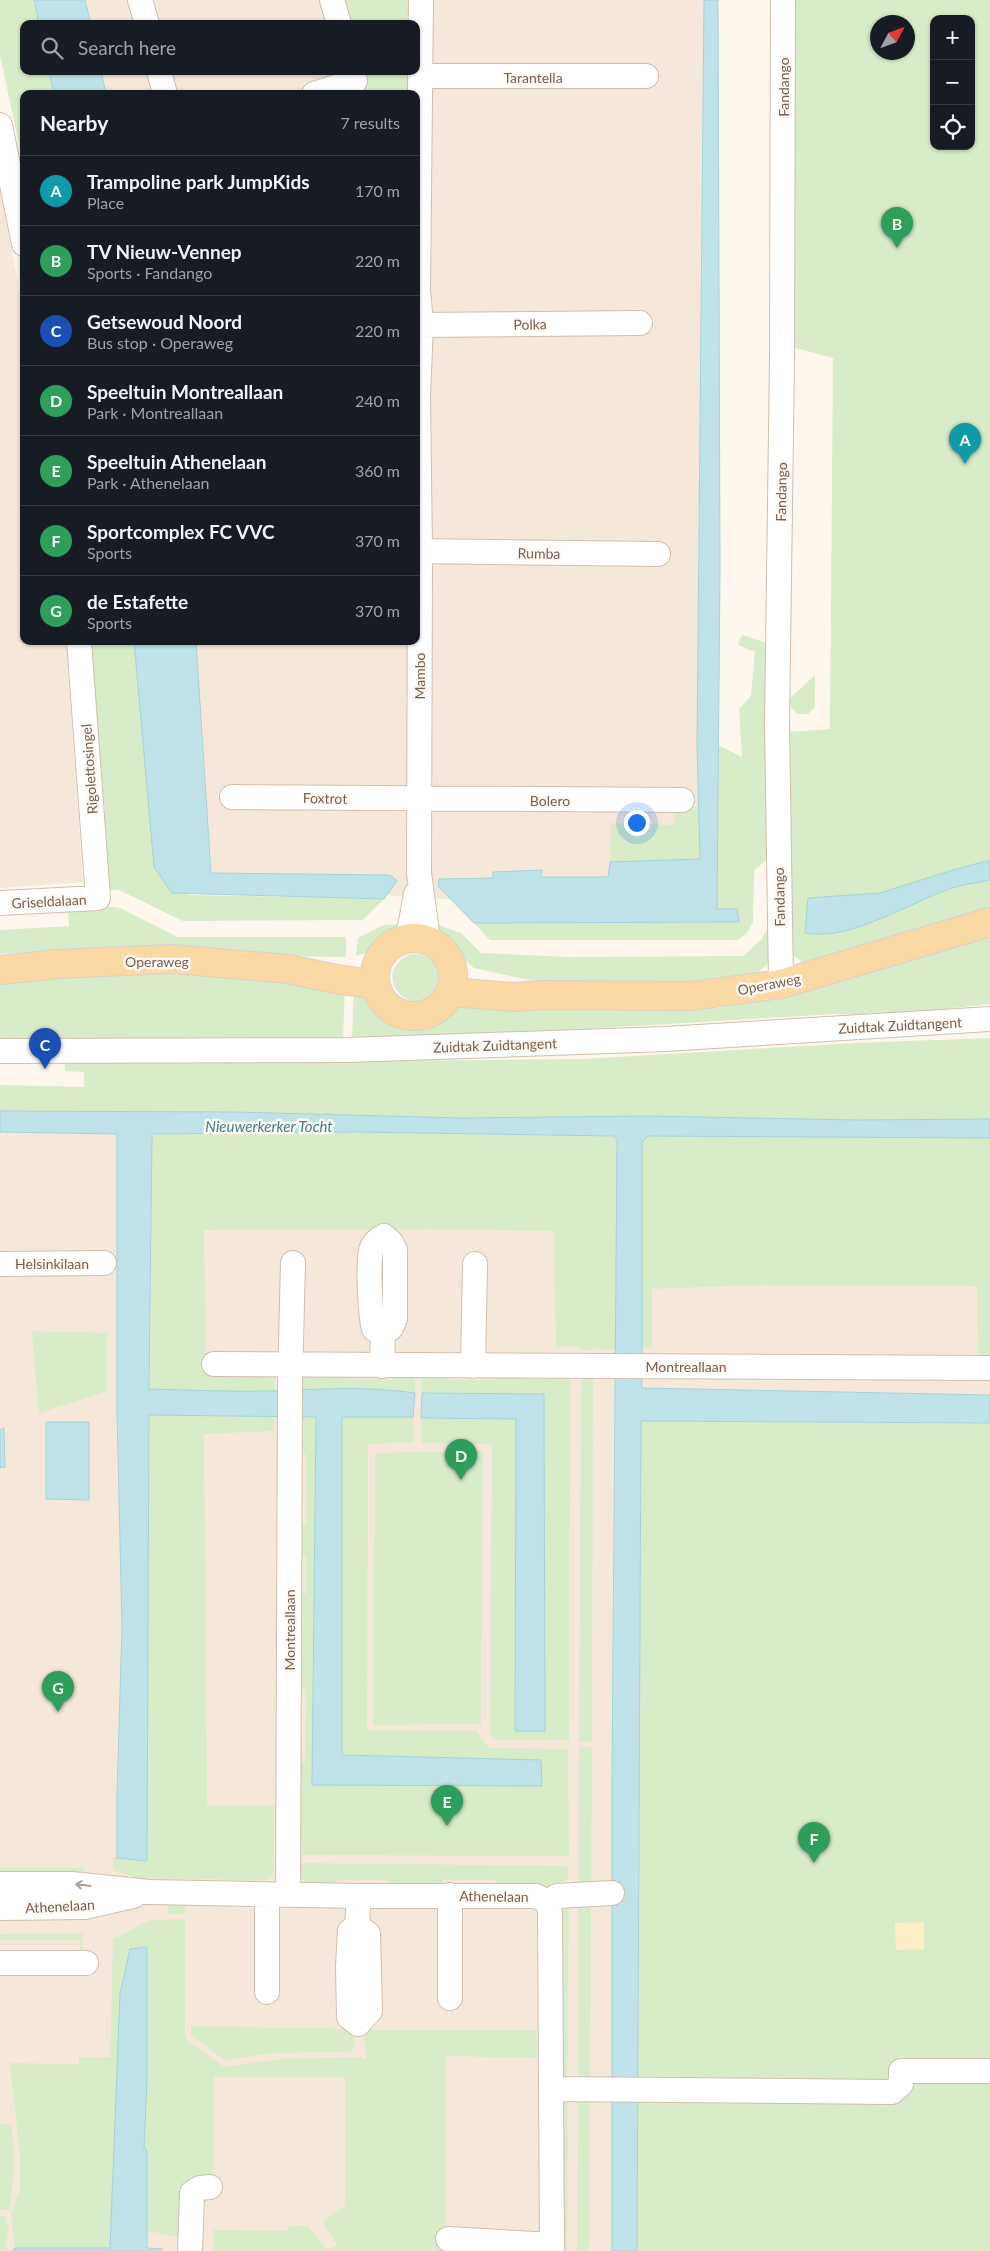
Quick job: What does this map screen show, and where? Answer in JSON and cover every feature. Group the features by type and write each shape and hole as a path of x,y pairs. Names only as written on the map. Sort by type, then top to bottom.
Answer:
{"main road":[{"name":"Operaweg","path":"452,981 513,997 541,994 691,996 781,984 990,922"},
{"path":"418,939 444,952 452,981 444,1003 434,1011 423,1016 410,1016 398,1013 387,1006 380,996 376,973 390,946 418,939"},
{"name":"Operaweg","path":"8,967 172,959 288,969 312,963 376,973"}],"street":[{"path":"140,0 146,20"},
{"path":"332,0 338,20"},
{"name":"Mambo","path":"420,90 421,0"},
{"name":"Fandango","path":"781,984 778,723 783,0"},
{"path":"160,75 164,90"},
{"name":"Tarantella","path":"420,76 646,76"},
{"path":"328,90 356,82"},
{"path":"0,125 20,224"},
{"name":"Polka","path":"420,325 640,323"},
{"name":"Rumba","path":"420,551 658,554"},
{"name":"Rigolettosingel","path":"79,645 98,898"},
{"name":"Mambo","path":"418,645 418,939"},
{"name":"Foxtrot","path":"232,797 419,799"},
{"name":"Bolero","path":"419,799 682,800"},
{"name":"Griseldalaan","path":"0,904 98,898"},
{"name":"Zuidtak Zuidtangent","path":"0,1051 348,1050 665,1039 990,1019"},
{"name":"Helsinkilaan","path":"0,1264 104,1263"},
{"path":"290,1375 293,1264"},
{"path":"473,1366 475,1264"},
{"path":"382,1366 383,1334"},
{"name":"Montreallaan","path":"214,1364 290,1375 382,1366 577,1366 604,1364 652,1366 990,1368"},
{"name":"Montreallaan","path":"267,1992 278,1894 290,1375"},
{"name":"Athenelaan","path":"0,1884 72,1884 149,1892 359,1896 536,1896 548,1902 550,1912 552,2248"},
{"name":"Athenelaan","path":"0,1908 85,1907 149,1892"},
{"path":"548,1902 557,1896 612,1893"},
{"path":"450,1895 450,1998"},
{"path":"357,1925 359,1896"},
{"path":"0,1963 86,1963"},
{"path":"551,2088 892,2092 901,2084 901,2071 990,2071"},
{"path":"190,2251 192,2193 200,2188 210,2187"},
{"path":"448,2239 552,2248"}],"shaded area":[{"path":"53,0 718,0 709,898 461,900 185,882 158,645 420,645 420,90 78,90 73,75 420,75 420,20 58,20"},
{"path":"0,192 20,300 20,645 66,645 83,882 0,888"},
{"path":"0,1122 990,1127 990,1419 624,1408 621,2251 0,2251"}],"green space":[{"path":"0,0 34,0 38,20 20,20 20,75 50,75 53,90 20,90 20,149 0,55"},
{"path":"339,0 412,0 412,20 345,20"},
{"path":"794,0 990,0 990,916 803,963 791,953 790,732 830,729 833,358 792,347"},
{"path":"360,75 412,75 412,90 364,90"},
{"path":"742,635 767,643 766,861 754,870 753,922 747,933 738,940 490,940 474,923 739,922 717,910 718,745 742,757 739,709 751,696 755,652 738,645"},
{"path":"90,645 135,645 189,895 384,899 363,920 183,921 119,890 103,889 98,813 105,813"},
{"path":"815,675 815,707 808,714 797,714 791,707 789,699"},
{"path":"686,792 691,793 692,805 699,807 700,859 610,862 611,823 674,825 676,809"},
{"path":"103,906 120,908 178,937 346,937 346,957 274,956 171,946 0,954 0,930 69,926 68,909"},
{"path":"434,923 461,933 481,953 569,957 743,956 762,939 769,926 770,957 766,966 754,975 708,984 623,986 528,980 474,968 455,952"},
{"path":"401,924 371,951 356,956 358,938 383,925"},
{"path":"990,935 990,1004 887,1015 835,1014 464,1036 352,1040 354,987 370,996 389,1018 406,1027 427,1026 447,1015 454,1007 477,1002 542,1008 718,1008 837,983"},
{"path":"412,954 428,957 436,964 439,975 437,985 430,995 421,1001 411,1001 399,993 393,981 392,975 397,965 406,956"},
{"path":"161,970 345,985 343,1040 0,1038 0,980"},
{"path":"990,1038 990,1119 857,1120 648,1116 461,1118 0,1111 0,1085 84,1087 84,1072 65,1071 65,1059 352,1061 584,1059 854,1043"},
{"path":"356,1132 614,1136 990,1138 990,1358 978,1358 977,1286 756,1285 652,1289 652,1347 581,1350 580,1347 565,1346 556,1349 554,1231 431,1229 204,1230 206,1373 275,1374 274,1431 204,1434 207,1805 274,1806 274,1872 270,1879 263,1880 135,1878 113,1870 113,1857 147,1861 152,1134"},
{"path":"32,1331 107,1333 107,1391 39,1413"},
{"path":"315,1371 336,1372 336,1378 392,1380 392,1373 415,1372 415,1393 390,1389 300,1389 300,1378"},
{"path":"422,1371 445,1373 447,1380 500,1380 501,1372 567,1374 570,1380 569,1740 497,1740 490,1735 492,1444 422,1443 421,1418 516,1418 515,1731 545,1731 544,1395 422,1393"},
{"path":"593,1374 592,1741 579,1742 581,1385 584,1376"},
{"path":"301,1416 316,1416 312,1784 542,1785 540,1760 342,1755 342,1417 413,1417 414,1442 368,1444 367,1730 476,1731 489,1748 568,1749 569,1856 297,1855 299,1762 305,1762 306,1690 299,1689 299,1594 306,1594 306,1557 299,1556 300,1525 306,1525 306,1454 299,1454"},
{"path":"641,1421 990,1423 990,2251 637,2251"},
{"path":"483,1451 481,1724 373,1725 375,1453"},
{"path":"579,1747 592,1747 590,2084 578,2082"},
{"path":"298,1863 567,1866 569,1878 553,1888 497,1886 495,1880 443,1880 442,1887 390,1887 388,1880 335,1880 335,1886 318,1886 305,1882 297,1875"},
{"path":"0,1868 84,1868 84,1878 0,1879"},
{"path":"569,1898 567,2085 559,2085 560,1904"},
{"path":"168,1901 185,1901 185,1914 168,1914"},
{"path":"185,1919 185,2039 224,2067 280,2059 360,2057 366,2060 364,2030 536,2030 537,2058 446,2056 445,2251 213,2251 213,2230 285,2231 291,2226 308,2226 327,2249 338,2246 322,2222 345,2205 345,2077 214,2077 213,2190 178,2237 148,2231 147,2151 144,2148 147,2080 120,1994 110,2249 15,2248 11,2215 20,2188 20,2157 10,2063 79,2064 79,2057 110,2057 113,1939 150,1920"},
{"path":"83,1933 82,1952 80,1951 79,1940 0,1940 0,1934"},
{"path":"191,2026 355,2029 355,2048 348,2052 272,2053 224,2060 191,2035"},
{"path":"559,2092 568,2092 567,2251 558,2251"},
{"path":"578,2092 590,2093 589,2251 577,2251"},
{"path":"0,2124 12,2125 14,2168 10,2210 0,2210"},
{"path":"0,2216 5,2216 9,2230 6,2242 7,2251 0,2251"}],"sand":[{"path":"924,1922 924,1949 896,1950 895,1923"}],"water":[{"path":"34,0 85,0 90,20 38,20"},
{"path":"704,0 718,0 720,568 717,909 737,909 739,922 474,923 438,886 439,879 493,878 493,872 542,870 541,877 608,877 610,862 700,859 697,745"},
{"path":"50,75 102,75 105,90 53,90"},
{"path":"134,645 196,645 211,873 390,875 397,881 384,899 172,893 154,867"},
{"path":"990,860 990,880 952,888 880,919 841,932 805,933 808,898 880,893"},
{"name":"Nieuwerkerker Tocht","path":"0,1111 233,1112 461,1118 648,1116 857,1120 990,1119 990,1138 648,1136 642,1142 642,1388 990,1395 990,1423 641,1421 637,2251 612,2251 612,1777 617,1140 614,1136 356,1132 152,1134 149,1389 259,1391 362,1389 415,1393 413,1417 342,1417 342,1755 541,1760 542,1786 312,1785 316,1417 149,1415 147,1861 117,1858 122,1627 117,1412 117,1134 0,1132"},
{"path":"422,1393 544,1394 545,1731 515,1731 516,1419 421,1418"},
{"path":"46,1422 89,1422 89,1500 46,1499"},
{"path":"4,1428 5,1467 0,1468 0,1430"},
{"path":"147,1947 147,2080 144,2148 147,2151 147,2248 162,2249 162,2251 12,2251 15,2248 110,2248 120,1994 130,1949"}],"place":[{"name":"TV Nieuw-Vennep","path":"897,248"},
{"name":"Trampoline park JumpKids","path":"965,464"},
{"name":"Getsewoud Noord","path":"45,1069"},
{"name":"Speeltuin Montreallaan","path":"461,1480"},
{"name":"de Estafette","path":"58,1712"},
{"name":"Speeltuin Athenelaan","path":"447,1826"},
{"name":"Sportcomplex FC VVC","path":"814,1863"}]}
